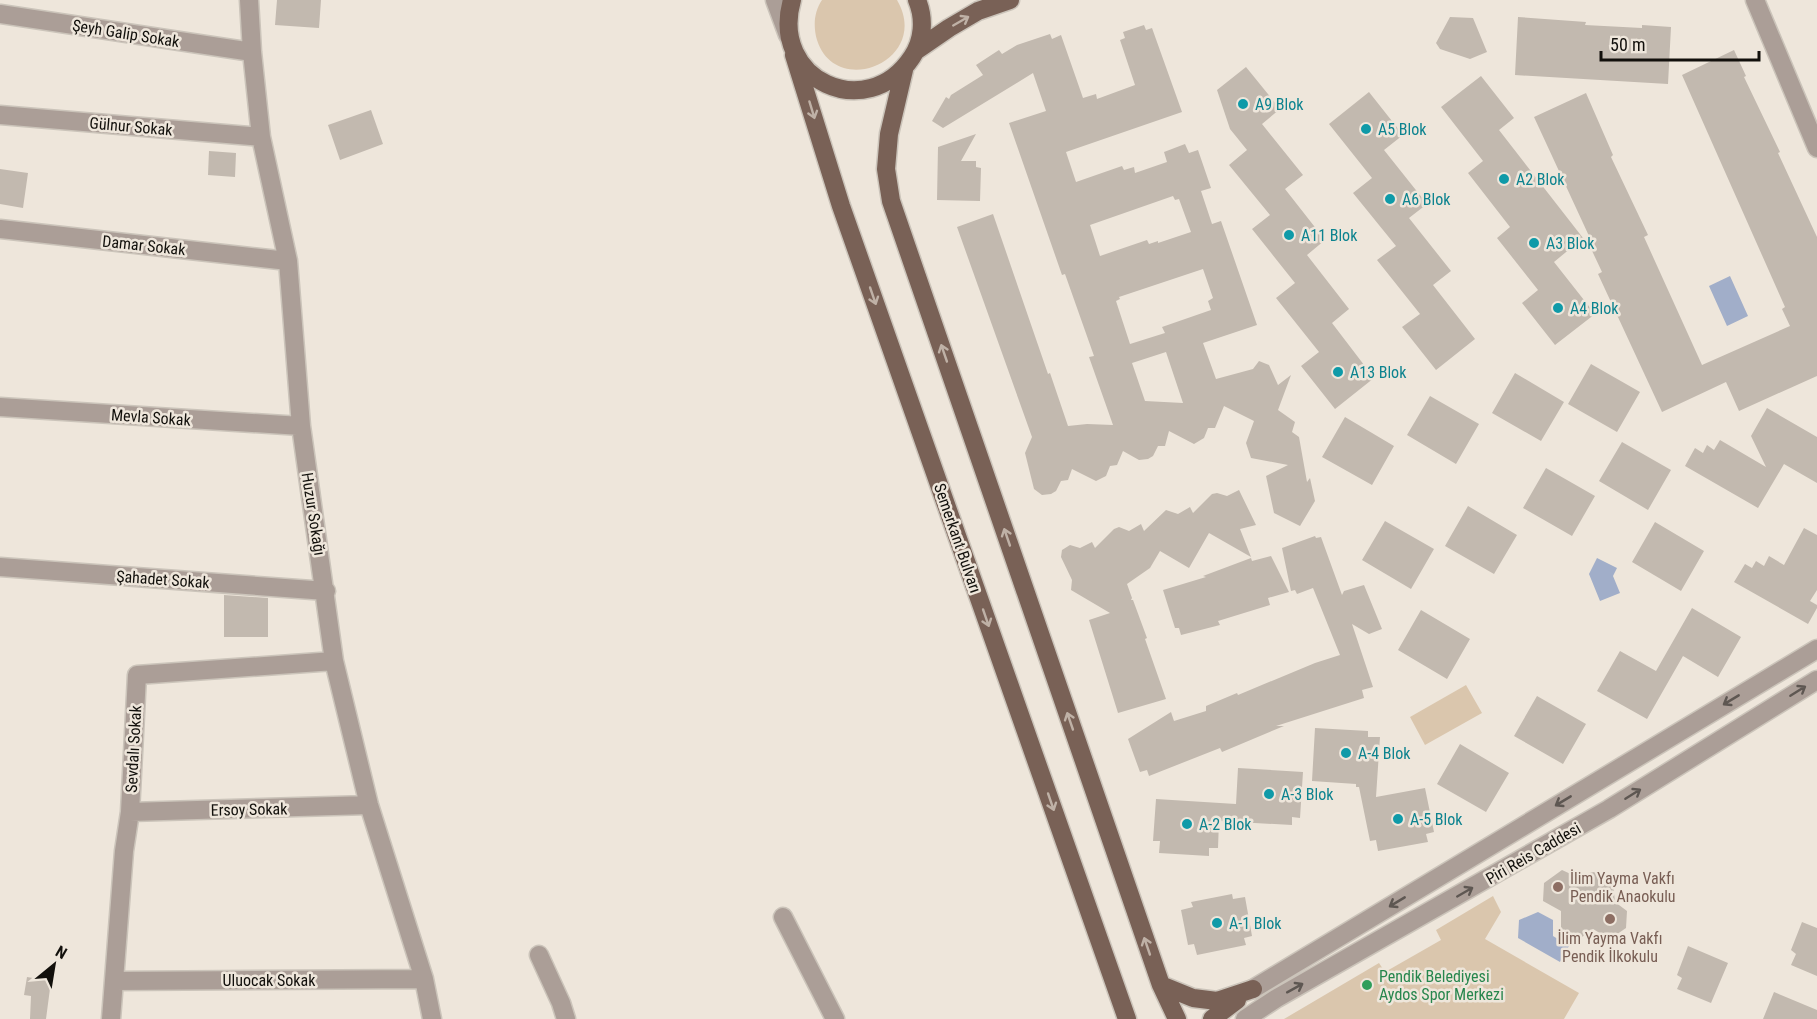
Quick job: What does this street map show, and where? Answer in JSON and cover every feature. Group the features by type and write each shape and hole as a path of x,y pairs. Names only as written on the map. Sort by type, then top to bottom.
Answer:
{"main road":[{"path":"788,35 788,14 792,0"},
{"path":"794,54 807,72 825,84 846,90 867,90 887,83 904,70 917,50 922,30 921,8 918,0"},
{"path":"917,50 978,11 1010,0"},
{"name":"Semerkant Bulvarı","path":"788,35 841,206 1127,1019"},
{"path":"904,70 889,134 886,169 891,201 1161,985 1177,1019"},
{"path":"1161,985 1193,998 1217,1001 1253,989"},
{"path":"1212,1019 1253,989"}],"street":[{"name":"Huzur Sokağı","path":"249,0 261,137 288,261 301,426 326,591 334,661 369,805 424,980 432,1019"},
{"path":"775,0 788,35"},
{"path":"1755,0 1817,148"},
{"name":"Şeyh Galip Sokak","path":"0,14 252,52"},
{"name":"Gülnur Sokak","path":"0,115 261,137"},
{"name":"Damar Sokak","path":"0,229 288,261"},
{"name":"Mevla Sokak","path":"0,407 301,426"},
{"name":"Şahadet Sokak","path":"0,567 326,591"},
{"name":"Piri Reis Caddesi","path":"1253,989 1817,649"},
{"name":"Sevdalı Sokak","path":"111,1019 124,851 130,812 137,675 334,661"},
{"name":"Piri Reis Caddesi","path":"1245,1019 1277,998 1609,809 1817,680"},
{"name":"Ersoy Sokak","path":"130,812 369,805"},
{"path":"783,917 835,1019"},
{"path":"539,956 566,1019"},
{"name":"Uluocak Sokak","path":"114,981 424,980"}],"shaded area":[{"path":"822,0 897,0 904,21 902,40 892,55 877,65 860,70 842,68 827,58 817,40 815,19"},
{"path":"1466,685 1482,713 1425,745 1410,717"},
{"path":"1493,896 1501,912 1485,939 1579,993 1564,1019 1284,1019 1379,963 1385,972 1441,940 1436,930"}],"water":[{"path":"1730,276 1748,316 1727,326 1709,286"},
{"path":"1597,558 1617,568 1613,576 1620,593 1600,601 1589,574"},
{"path":"1538,912 1553,920 1553,936 1569,946 1560,962 1518,938 1519,920"}],"building":[{"path":"277,0 321,0 319,28 275,25"},
{"path":"1450,17 1473,18 1487,52 1470,59 1440,49 1436,43"},
{"path":"1518,17 1586,22 1585,25 1671,27 1668,84 1515,75"},
{"path":"1144,25 1146,30 1152,28 1182,112 1066,152 1076,182 1122,166 1124,170 1134,167 1135,173 1167,162 1164,152 1185,144 1189,153 1198,150 1211,188 1201,191 1212,224 1221,221 1257,325 1203,343 1216,379 1253,369 1259,361 1269,365 1278,385 1291,375 1278,410 1295,422 1292,432 1299,437 1307,482 1310,478 1315,501 1300,526 1274,513 1266,476 1288,465 1251,458 1246,443 1254,421 1224,406 1215,428 1208,428 1204,438 1194,444 1169,431 1165,446 1158,446 1153,456 1148,459 1139,460 1123,451 1117,465 1110,466 1106,476 1096,481 1072,469 1068,480 1061,481 1056,491 1051,494 1042,495 1034,489 1025,453 1032,437 957,227 993,214 1068,426 1113,425 1089,357 1094,356 1065,274 1062,275 1009,123 1046,111 1033,73 943,128 932,121 946,97 949,99 951,95 983,75 976,65 999,50 1002,54 1017,45 1050,34 1052,39 1061,35 1083,98 1096,94 1097,99 1135,85 1120,40 1125,38 1123,32","holes":["1173,196 1175,200 1179,199 1191,232 1158,243 1158,241 1149,244 1147,240 1100,256 1090,225","1203,269 1213,298 1208,301 1211,310 1162,327 1165,333 1130,344 1116,301 1120,299 1119,297","1166,352 1183,403 1145,401 1132,363"]},
{"path":"1734,50 1746,76 1744,77 1817,237 1817,376 1739,411 1726,382 1662,412 1598,274 1602,272 1586,238 1589,236 1534,117 1586,93 1613,155 1611,157 1648,235 1644,237 1702,365 1790,326 1782,309 1785,307 1682,75"},
{"path":"1246,67 1280,109 1262,124 1303,175 1285,189 1325,240 1307,255 1349,309 1332,323 1374,378 1335,409 1301,366 1319,352 1276,298 1295,283 1252,229 1270,215 1229,165 1247,150 1230,129 1217,90"},
{"path":"1481,76 1514,118 1499,130 1583,238 1554,262 1595,314 1555,345 1522,303 1538,290 1497,238 1510,227 1468,173 1483,161 1441,107"},
{"path":"1369,92 1403,135 1384,150 1427,204 1409,218 1451,271 1433,285 1475,339 1436,370 1402,327 1420,314 1377,260 1396,246 1353,193 1372,178 1329,124"},
{"path":"371,110 383,144 340,160 328,125"},
{"path":"976,134 961,161 976,161 976,167 981,168 980,201 937,200 938,147"},
{"path":"209,151 236,153 235,177 208,175"},
{"path":"0,169 28,173 23,208 0,204"},
{"path":"1591,364 1640,392 1617,432 1568,404"},
{"path":"1515,373 1564,402 1541,441 1492,413"},
{"path":"1430,396 1479,424 1456,464 1407,435"},
{"path":"1767,408 1817,437 1817,483 1784,464 1758,508 1685,466 1695,448 1703,453 1707,445 1714,450 1720,440 1766,467 1751,436"},
{"path":"1345,417 1394,446 1372,485 1322,457"},
{"path":"1622,442 1671,470 1648,510 1599,481"},
{"path":"1546,468 1595,496 1572,536 1523,508"},
{"path":"1239,490 1256,525 1240,529 1251,557 1209,533 1189,568 1160,551 1150,568 1127,584 1166,699 1118,713 1089,620 1110,613 1071,590 1072,580 1061,557 1062,550 1070,545 1080,548 1092,542 1095,548 1114,529 1119,527 1129,531 1141,524 1144,531 1166,510 1178,514 1190,507 1193,513 1212,494 1227,496"},
{"path":"1468,506 1517,535 1494,574 1445,546"},
{"path":"1385,521 1434,549 1411,589 1362,560"},
{"path":"1655,522 1704,551 1681,591 1632,562"},
{"path":"1804,528 1817,535 1817,590 1810,601 1817,605 1817,608 1808,624 1734,582 1745,564 1752,568 1756,561 1764,566 1769,556 1784,565"},
{"path":"1315,536 1316,538 1321,537 1342,595 1344,591 1364,585 1382,629 1369,634 1352,624 1373,687 1362,690 1364,698 1276,726 1284,726 1222,752 1220,748 1149,776 1147,770 1140,772 1128,739 1171,712 1174,721 1206,711 1206,706 1237,693 1238,695 1340,655 1313,588 1297,594 1295,590 1291,591 1282,548"},
{"path":"1271,556 1289,592 1268,598 1270,605 1218,621 1220,625 1181,635 1179,628 1175,628 1163,590 1206,577 1203,576 1251,558 1252,561"},
{"path":"224,595 268,598 268,637 224,637"},
{"path":"1692,608 1741,637 1718,677 1683,656 1647,719 1597,691 1620,651 1656,671"},
{"path":"1421,610 1470,639 1447,679 1398,650"},
{"path":"1537,696 1586,724 1563,764 1514,736"},
{"path":"1315,728 1368,731 1368,737 1380,737 1376,797 1425,788 1434,832 1426,834 1428,842 1378,851 1376,840 1370,841 1359,787 1356,787 1356,784 1312,781"},
{"path":"1460,744 1509,773 1486,812 1437,784"},
{"path":"1238,768 1303,772 1300,818 1292,817 1292,825 1219,821 1218,848 1209,848 1209,856 1159,853 1160,841 1153,841 1156,799 1236,804"},
{"path":"1562,870 1575,876 1594,872 1613,883 1615,902 1627,911 1626,928 1610,939 1593,929 1578,940 1561,931 1561,911 1543,901 1544,883"},
{"name":"A-1 Blok","path":"1232,894 1233,899 1245,897 1252,936 1244,938 1246,945 1197,955 1194,944 1188,945 1181,910 1193,907 1191,902"},
{"path":"1802,922 1817,928 1817,976 1791,965 1796,954 1791,950"},
{"path":"1688,946 1728,963 1711,1003 1677,989 1682,978 1677,975"},
{"path":"27,977 51,981 46,1019 30,1019 31,996 24,995"},
{"path":"1774,992 1817,1010 1817,1019 1763,1019"}],"place":[{"name":"A9 Blok","path":"1243,104"},
{"name":"A5 Blok","path":"1366,129"},
{"name":"A2 Blok","path":"1504,179"},
{"name":"A6 Blok","path":"1390,199"},
{"name":"A11 Blok","path":"1289,235"},
{"name":"A3 Blok","path":"1534,243"},
{"name":"A4 Blok","path":"1558,308"},
{"name":"A13 Blok","path":"1338,372"},
{"name":"A-4 Blok","path":"1346,753"},
{"name":"A-3 Blok","path":"1269,794"},
{"name":"A-5 Blok","path":"1398,819"},
{"name":"A-2 Blok","path":"1187,824"},
{"name":"İlim Yayma Vakfı Pendik Anaokulu","path":"1558,887"},
{"name":"İlim Yayma Vakfı Pendik İlkokulu","path":"1610,919"},
{"name":"A-1 Blok","path":"1217,923"},
{"name":"Pendik Belediyesi Aydos Spor Merkezi","path":"1367,985"}]}
